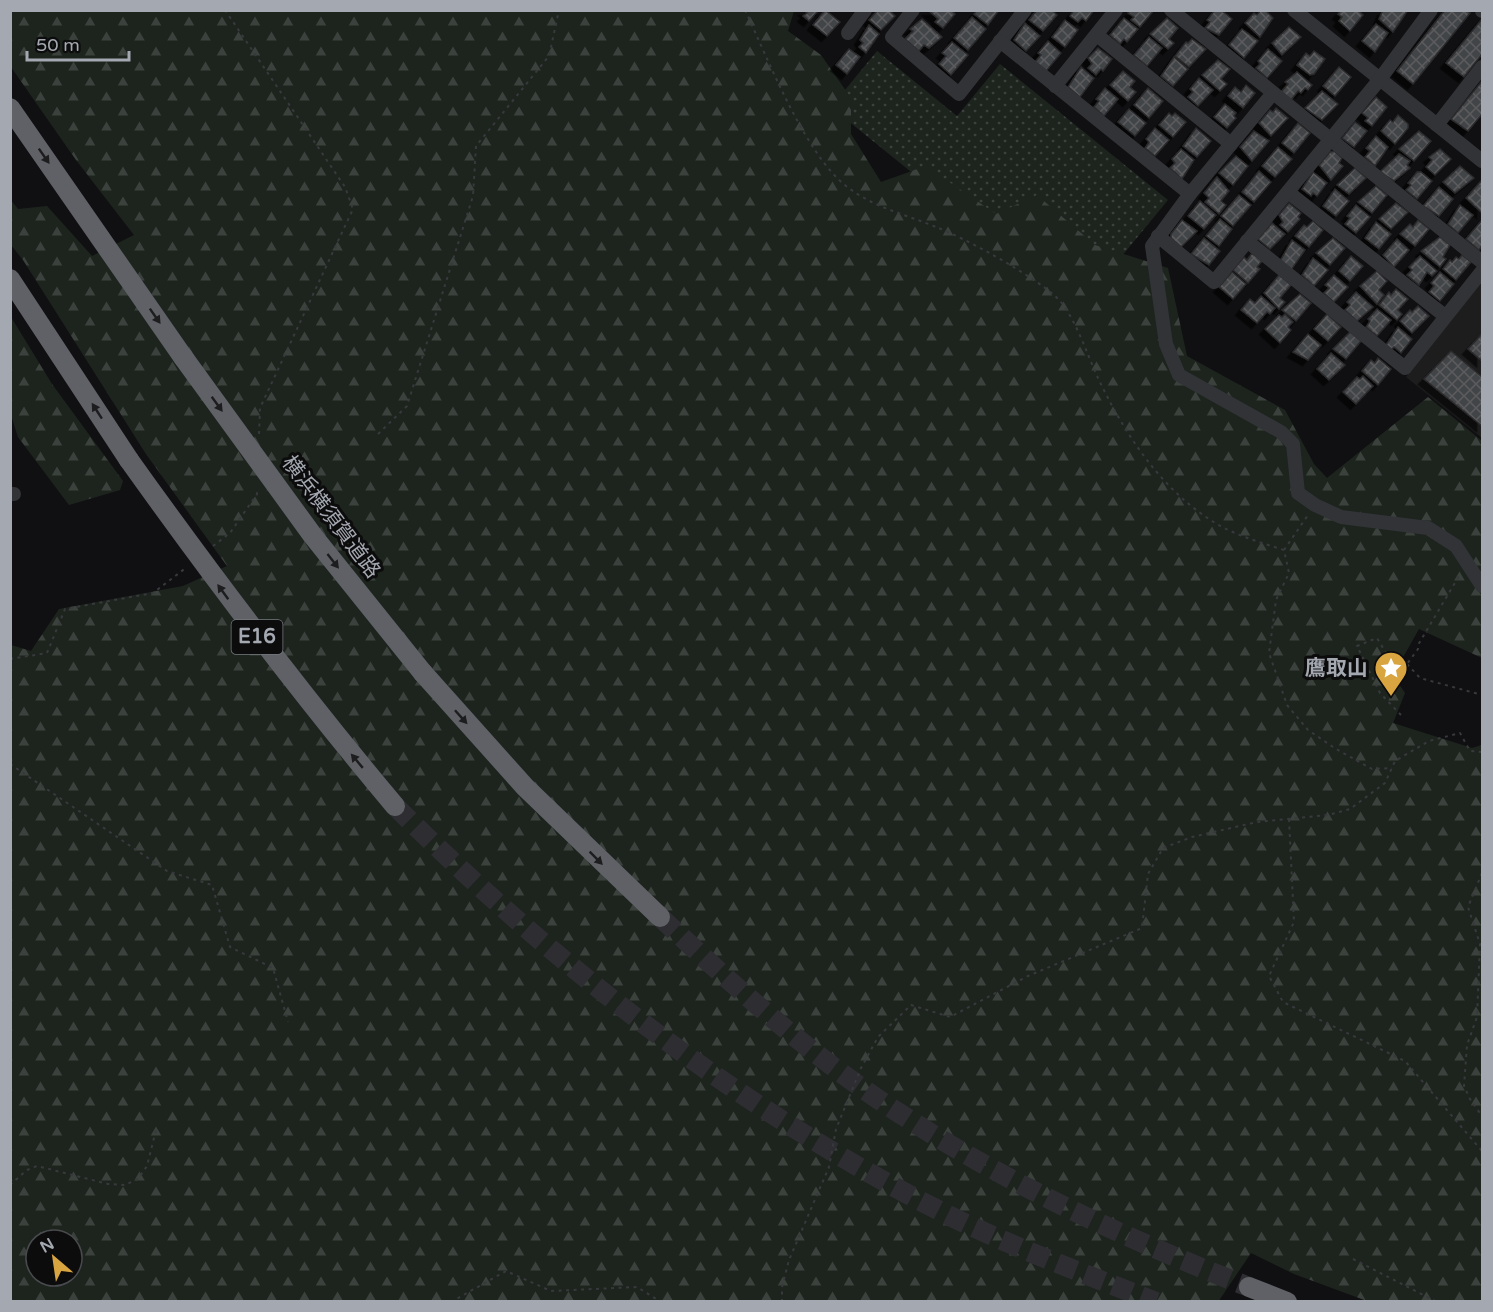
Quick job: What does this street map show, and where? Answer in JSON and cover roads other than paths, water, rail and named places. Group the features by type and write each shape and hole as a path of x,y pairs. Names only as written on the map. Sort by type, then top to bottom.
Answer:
{"highway":[{"name":"横浜横須賀道路","path":"10,108 183,357 313,536 423,673 525,787 660,917"},
{"name":"E16","path":"10,279 129,460 248,625 310,705 395,806"},
{"path":"1249,1287 1287,1302"}],"street":[{"path":"848,33 865,10"},
{"path":"910,12 892,37 959,94 1025,10"},
{"path":"1055,86 1116,10"},
{"path":"1171,10 1482,262"},
{"path":"1294,10 1482,161"},
{"path":"1155,241 1214,282 1380,79 1427,12"},
{"path":"1097,35 1231,144"},
{"path":"1000,41 1190,194"},
{"path":"1437,125 1482,67"},
{"path":"1273,93 1190,194 1155,241 1166,344 1179,375 1281,432 1293,444 1298,493 1315,505 1341,517 1428,528 1456,546 1482,586"},
{"path":"1288,192 1445,316"},
{"path":"1247,241 1405,368 1482,271"}],"tunnel":[{"path":"395,806 456,865 584,977 651,1030 791,1126 865,1170 966,1224 1046,1259 1156,1302"},
{"path":"660,917 805,1045 899,1113 983,1164 1070,1209 1158,1250 1249,1287"}],"place":[{"name":"鷹取山","path":"1391,697"}]}
